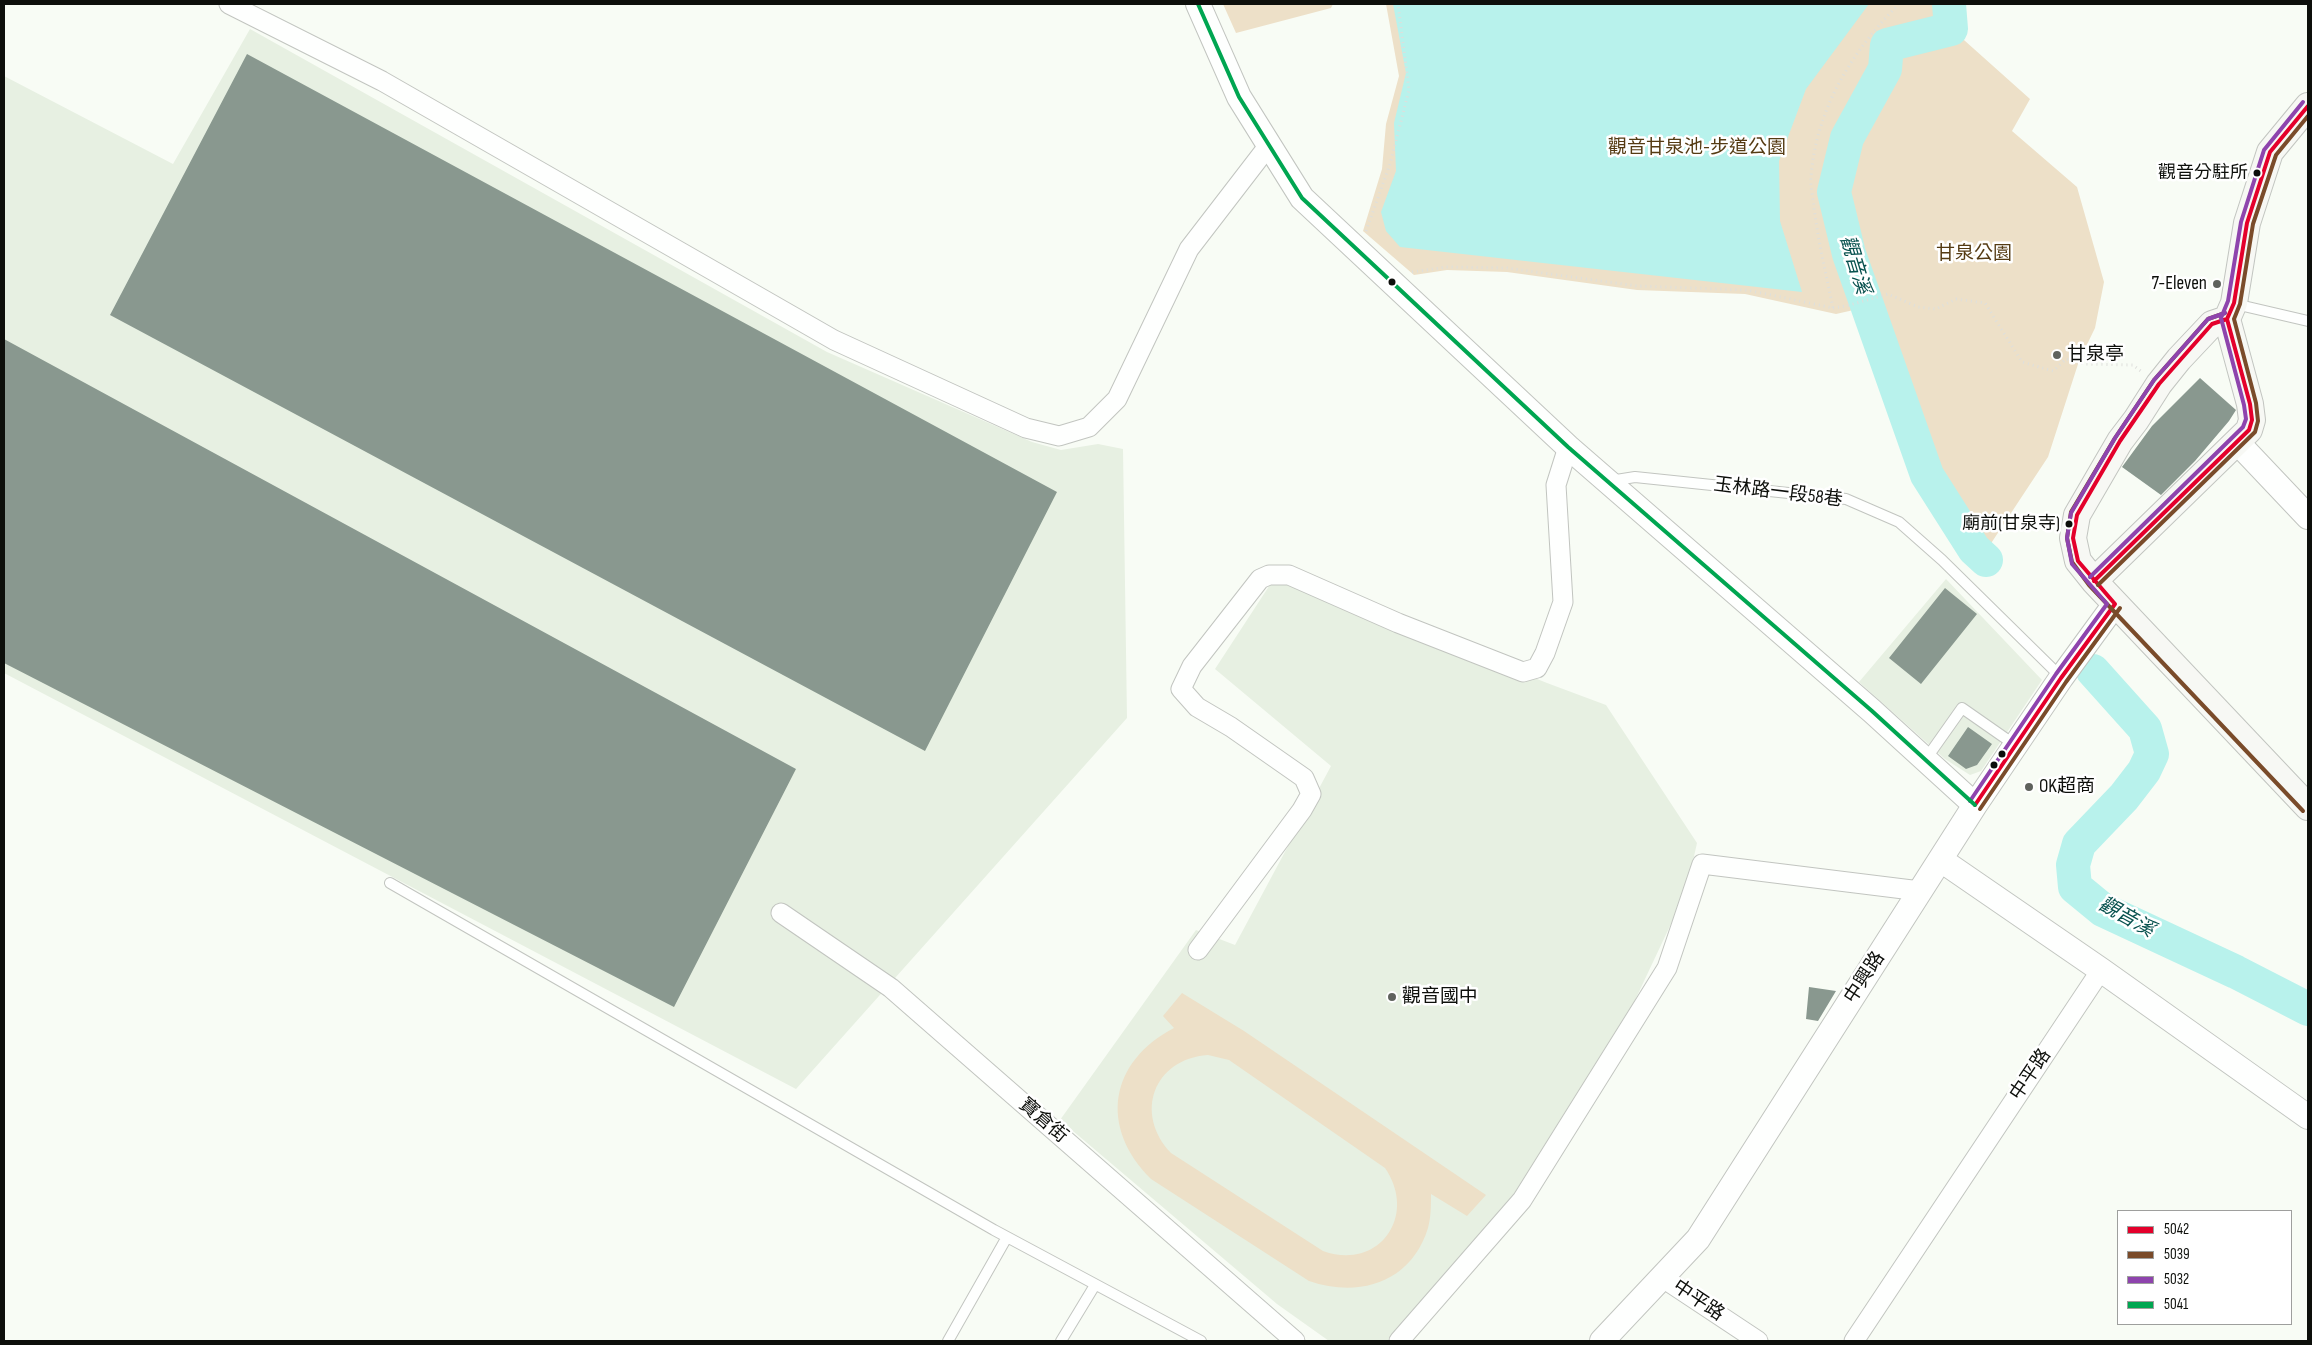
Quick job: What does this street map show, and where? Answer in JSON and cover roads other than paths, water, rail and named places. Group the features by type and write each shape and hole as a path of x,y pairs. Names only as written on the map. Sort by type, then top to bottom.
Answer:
{"main road":[{"path":"2094,581 2249,430 2252,420 2250,404 2230,311 2247,223 2270,152 2308,106"},
{"path":"2230,311 2212,324 2178,359 2159,384 2120,441 2077,515 2072,538 2078,560 2094,581 2304,796"}],"street":[{"path":"229,4 382,81 834,340 1026,428 1058,436 1089,427 1117,399 1189,250 1269,145"},
{"path":"1198,4 1239,97 1302,198 1394,282 1568,447 1926,759 1975,805"},
{"path":"2237,442 2308,516"},
{"path":"1198,950 1302,810 1311,794 1304,778 1231,727 1197,707 1186,697 1181,689 1192,666 1260,579 1269,575 1279,574 1308,582 1398,623 1522,672 1537,668 1545,653 1563,602 1556,485 1568,447"},
{"name":"中興路","path":"1602,1341 1698,1239 1975,805 2061,678 2115,604"},
{"path":"1941,860 2101,970 2308,1117"},
{"path":"1399,1341 1522,1200 1667,968 1702,864 1920,891"},
{"name":"寶倉街","path":"781,913 891,988 1295,1341"},
{"name":"中平路","path":"1854,1341 2101,970"},
{"name":"中平路","path":"1663,1278 1758,1341"}],"lane":[{"path":"2230,311 2308,321"},
{"name":"玉林路一段58巷","path":"1608,481 1635,477 1846,499 1890,518 1899,522 1942,560 2061,678"},
{"path":"1926,759 1962,708 2016,746"},
{"path":"390,883 1007,1237 1200,1341"},
{"path":"948,1341 1007,1237"},
{"path":"1061,1341 1095,1285"}],"water":[{"name":"觀音甘泉池-步道公園","path":"1393,4 1869,4 1806,89 1779,161 1780,221 1802,292 1400,247 1386,231 1381,212 1396,171 1394,123 1406,73"}],"waterway":[{"name":"觀音溪","path":"1949,4 1951,29 1887,45 1885,69 1847,138 1834,192 1849,254 1927,475 1974,549 1986,560"},
{"name":"觀音溪","path":"2093,671 2145,729 2152,754 2144,771 2124,797 2079,844 2073,865 2075,887 2103,910 2236,972 2308,1009"}],"place":[{"name":"觀音分駐所","path":"2257,173"},
{"name":"7-Eleven","path":"2217,284"},
{"name":"甘泉亭","path":"2057,355"},
{"name":"廟前(甘泉寺)","path":"2069,524"},
{"name":"OK超商","path":"2029,787"},
{"name":"觀音國中","path":"1392,997"}],"park label":[{"name":"甘泉公園","path":"1974,254"}]}
